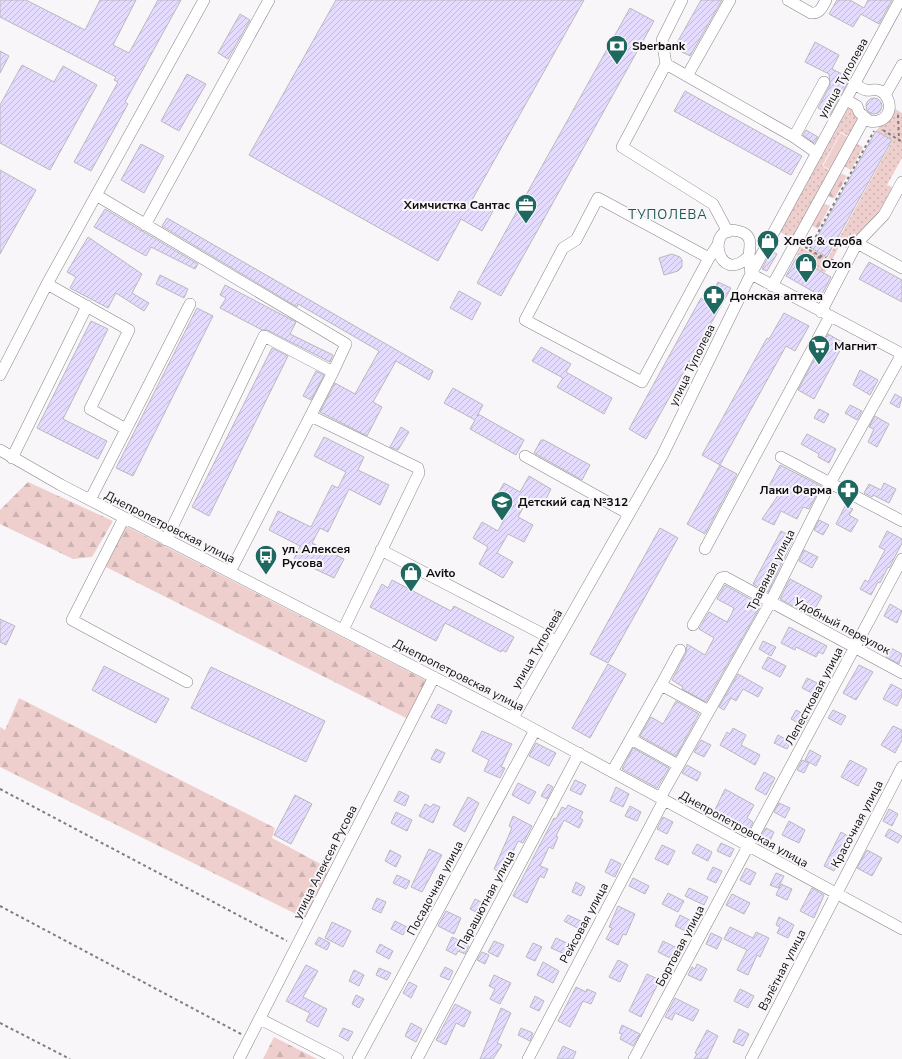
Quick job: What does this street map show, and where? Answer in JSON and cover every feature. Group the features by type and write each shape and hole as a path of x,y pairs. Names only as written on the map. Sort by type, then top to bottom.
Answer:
{"street":[{"path":"0,375 47,284 204,0"},
{"path":"145,225 268,0"},
{"path":"682,0 662,40 666,64 622,147 713,204 728,232"},
{"path":"687,76 730,0"},
{"path":"788,0 811,13 816,14 826,0"},
{"name":"улица Туполева","path":"513,718 662,456 751,274 900,0"},
{"path":"666,64 794,137 817,153"},
{"path":"885,95 902,65"},
{"path":"794,137 824,82"},
{"path":"772,286 871,123 881,120 889,110 889,104 885,95 879,91 867,91 854,84"},
{"path":"846,100 857,106 858,112 871,123"},
{"path":"705,549 825,314 847,262 858,243 884,215 902,182"},
{"path":"96,195 346,344 311,416 230,572"},
{"path":"709,258 598,198 576,240 563,248 525,320 642,382 709,258 717,246 720,237 733,230 739,231 746,235 750,241 751,250 749,256 743,263 734,265 725,262 718,254 717,246"},
{"path":"858,243 902,268"},
{"path":"749,256 751,274 902,354"},
{"path":"47,284 129,330 90,409 126,429"},
{"path":"90,500 190,304"},
{"path":"12,458 87,306"},
{"path":"166,540 264,336 333,372"},
{"name":"Травяная улица","path":"662,799 678,765 770,602 830,483 902,354"},
{"path":"311,416 418,468 419,473 343,630"},
{"name":"Днепропетровская улица","path":"0,450 12,458 166,540 579,753 902,929"},
{"path":"525,456 628,514"},
{"path":"781,457 902,521"},
{"path":"124,518 72,620 187,682"},
{"path":"381,550 556,641"},
{"name":"Лепестковая улица","path":"748,845 902,559"},
{"name":"Удобный переулок","path":"693,626 723,577 902,673"},
{"path":"612,772 680,650"},
{"name":"улица Алексея Русова","path":"239,1059 434,677"},
{"path":"661,685 709,711"},
{"name":"Посадочная улица","path":"358,1059 535,730"},
{"path":"631,739 678,765"},
{"name":"Парашютная улица","path":"417,1059 579,753"},
{"name":"Красочная улица","path":"835,893 902,766"},
{"name":"Рейсовая улица","path":"528,1059 662,799"},
{"name":"Бортовая улица","path":"634,1059 748,845"},
{"name":"Взлётная улица","path":"751,1059 835,893"},
{"path":"260,1019 338,1059"}],"path":[{"path":"897,111 900,127 899,140"},
{"path":"809,249 871,123 902,142"},
{"path":"804,246 826,259"},
{"path":"797,256 847,262"},
{"path":"554,610 562,614"},
{"path":"0,789 296,946"},
{"path":"0,906 250,1039"},
{"path":"0,1023 70,1059"}],"green space":[{"path":"849,107 853,109 858,121 850,137 841,132 822,166 831,171 793,239 780,232"},
{"path":"894,108 902,113 902,158 887,185 895,189 885,207 846,248 840,245 825,273 796,257 801,247 809,252 811,249 828,258 893,140 876,131"},
{"path":"841,133 849,138 831,170 823,166"},
{"path":"856,143 863,147 851,170 844,166"},
{"path":"840,173 847,176 834,199 827,195"},
{"path":"823,203 830,206 818,229 811,225"},
{"path":"28,482 113,521 92,557 73,559 0,524 0,510"},
{"path":"126,526 429,682 410,720 104,566"},
{"path":"19,698 275,828 272,838 330,869 308,920 0,767 0,727 5,730"},
{"path":"274,1037 317,1059 263,1059"}],"building":[{"path":"0,0 26,0 85,30 100,0 136,0 113,45 129,53 158,0 181,0 125,102 128,104 91,171 74,162 118,82 114,80 116,77 0,17"},
{"path":"336,0 584,0 472,200 493,211 482,231 461,219 438,261 249,155"},
{"path":"701,0 722,0 690,56 674,48"},
{"path":"837,0 850,0 864,8 868,0 892,0 879,24 861,14 853,27 829,14"},
{"path":"630,8 654,21 501,296 477,283"},
{"path":"240,14 250,20 228,59 218,53"},
{"path":"815,42 839,55 832,69 850,78 830,115 818,108 830,85 829,74 805,62"},
{"path":"0,51 9,56 0,73"},
{"path":"22,65 54,82 63,66 97,85 50,170 0,143 0,105"},
{"path":"187,74 206,84 179,131 161,121"},
{"path":"685,91 802,156 791,175 674,111"},
{"path":"871,98 877,98 882,103 880,112 877,114 871,114 866,109 866,103"},
{"path":"806,130 818,137 814,143 803,135"},
{"path":"876,131 892,140 827,257 811,248"},
{"path":"141,144 164,156 144,193 121,180"},
{"path":"0,170 36,190 0,254"},
{"path":"105,209 198,264 195,269 151,247 146,256 94,227"},
{"path":"167,218 433,371 429,380 396,361 373,402 382,407 367,436 320,412 335,383 355,394 379,351 298,304 297,307 162,226"},
{"path":"88,237 142,274 132,293 149,303 144,311 116,293 108,308 70,288 76,277 67,272"},
{"name":"Хлеб & сдоба","path":"771,251 777,254 767,271 762,269"},
{"path":"672,254 680,257 682,260 682,267 678,271 664,275 659,258"},
{"path":"796,258 831,277 821,296 786,276"},
{"path":"869,262 902,280 902,302 859,279"},
{"path":"160,275 188,289 184,298 156,284"},
{"path":"718,282 731,288 646,439 629,429 701,298 708,303"},
{"path":"225,285 296,322 290,334 333,355 330,362 267,330 262,330 220,308 226,298 220,295"},
{"path":"459,291 481,303 472,320 450,308"},
{"path":"197,308 213,316 133,476 116,468"},
{"path":"784,313 809,326 795,351 786,346 720,465 702,455 767,338 769,339"},
{"path":"91,321 108,329 63,419 107,441 98,459 37,428"},
{"name":"Магнит","path":"828,334 844,343 814,399 798,390"},
{"path":"541,347 571,364 566,372 612,398 604,414 557,387 563,378 532,361"},
{"path":"272,348 288,356 209,516 192,507"},
{"path":"860,370 878,380 870,395 853,385"},
{"path":"316,371 324,375 311,400 303,396"},
{"path":"453,388 483,405 478,414 524,440 516,455 470,429 475,420 444,403"},
{"path":"895,394 902,398 899,408 890,403"},
{"path":"850,405 862,411 857,420 845,413"},
{"path":"819,409 829,414 824,423 814,418"},
{"path":"875,416 889,424 877,447 868,442 874,429 869,427"},
{"path":"401,427 409,432 398,450 390,447"},
{"path":"807,434 836,449 829,463 818,457 819,454 801,444"},
{"path":"324,437 364,457 358,470 389,485 380,505 349,489 328,532 320,528 312,543 344,559 334,578 294,559 300,546 269,530 278,511 311,527 332,485 338,488 346,472 314,456"},
{"path":"541,440 544,440 590,465 582,480 534,453"},
{"path":"720,465 737,474 705,534 687,524"},
{"path":"780,465 821,486 809,509 803,507 797,519 781,511 774,525 762,519 779,494 768,488"},
{"path":"529,476 551,489 542,507 528,499 518,517 533,525 524,542 508,534 497,553 513,562 503,578 479,564 488,547 473,538 482,522 498,531 510,508 495,499 504,483 520,492"},
{"path":"884,483 896,489 889,503 873,495 872,497 864,493 869,484 881,490"},
{"path":"845,506 853,509 849,515 858,520 851,532 836,524"},
{"path":"819,520 829,525 823,535 814,530"},
{"path":"660,528 678,538 608,663 590,654"},
{"path":"781,531 794,538 768,592 753,584"},
{"path":"887,531 902,539 902,543 889,568 888,567 880,583 878,582 871,595 860,589 865,580 868,582 885,550 879,547"},
{"path":"804,550 818,557 812,568 799,561"},
{"path":"790,579 822,596 811,616 780,599"},
{"path":"392,580 451,611 454,606 514,637 506,652 502,650 501,652 445,623 436,641 370,607 382,584 388,588"},
{"path":"725,585 761,605 706,702 682,689 683,687 672,680 686,653 687,644 705,655 714,638 699,629 709,612 727,622 731,615 734,608 717,599"},
{"path":"890,604 902,611 897,623 884,616"},
{"path":"0,619 15,626 6,645 0,642"},
{"path":"789,627 827,646 823,654 819,652 816,657 796,647 795,650 781,643"},
{"path":"763,641 776,647 771,656 759,649"},
{"path":"891,648 902,654 899,664 886,657"},
{"path":"768,657 786,666 780,677 762,668"},
{"path":"608,664 626,674 590,738 572,728"},
{"path":"859,665 873,672 856,700 843,693"},
{"path":"104,666 169,699 156,723 92,690"},
{"path":"211,667 325,721 306,762 191,708"},
{"path":"738,674 763,688 758,697 743,689 736,701 731,698 724,710 719,707"},
{"path":"807,678 819,684 814,694 802,688"},
{"path":"891,684 902,690 902,696 897,706 883,699"},
{"path":"676,701 699,714 676,756 640,736 651,717 663,724"},
{"path":"438,704 452,711 446,724 431,717"},
{"path":"796,710 809,717 804,726 791,719"},
{"path":"833,710 846,716 841,725 828,718"},
{"path":"893,726 902,730 902,740 895,753 881,745"},
{"path":"733,728 746,735 741,745 760,755 755,765 720,745 727,732 730,734"},
{"path":"482,731 512,744 501,767 505,768 500,778 484,771 489,760 472,751"},
{"path":"778,735 791,742 787,749 774,743"},
{"path":"701,740 711,745 704,757 694,752"},
{"path":"536,743 556,753 549,766 529,756"},
{"path":"633,748 669,768 657,788 622,769"},
{"path":"436,749 445,753 440,763 431,759"},
{"path":"810,750 821,756 816,766 805,760"},
{"path":"802,760 809,763 804,773 797,770"},
{"path":"850,760 867,769 858,786 841,777"},
{"path":"687,765 701,773 697,781 682,773"},
{"path":"764,772 775,778 766,795 755,789"},
{"path":"575,780 586,785 581,795 570,790"},
{"path":"518,783 536,792 529,804 512,795"},
{"path":"548,784 553,787 547,799 541,796"},
{"path":"616,787 629,794 623,807 610,801"},
{"path":"725,789 754,805 747,818 753,822 749,830 714,812"},
{"path":"399,791 409,796 405,806 394,801"},
{"path":"295,795 312,804 291,844 274,835"},
{"path":"468,797 479,803 465,832 453,825"},
{"path":"779,803 790,808 785,818 774,812"},
{"path":"425,804 431,807 433,804 440,807 433,823 419,816"},
{"path":"568,805 583,812 580,818 583,820 579,828 564,820 556,836 558,837 553,849 549,847 540,866 548,869 544,878 540,876 527,903 513,896 554,818 556,819 562,807 566,809"},
{"path":"630,806 641,812 637,821 625,816"},
{"path":"889,809 898,814 892,826 883,821"},
{"path":"396,812 412,820 407,831 391,823"},
{"path":"513,816 532,826 523,843 518,841 503,874 494,869 512,828 509,826"},
{"path":"663,817 673,822 667,834 657,829"},
{"path":"789,821 805,830 799,843 782,835"},
{"path":"766,828 774,832 768,845 759,840"},
{"path":"889,829 902,836 898,843 885,836"},
{"path":"841,832 848,836 840,851 843,852 834,871 824,866"},
{"path":"721,843 734,849 730,857 717,851"},
{"path":"697,844 712,852 708,861 692,853"},
{"path":"662,845 675,851 668,865 655,859"},
{"path":"429,849 442,855 422,892 411,887"},
{"path":"390,850 401,856 396,867 385,861"},
{"path":"867,850 882,858 872,876 857,868"},
{"path":"611,859 621,864 615,877 605,872"},
{"path":"713,867 722,871 716,883 707,879"},
{"path":"746,868 756,873 750,885 740,880"},
{"path":"776,873 784,876 778,888 770,885"},
{"path":"397,875 410,881 406,889 393,883"},
{"path":"633,878 649,886 645,894 629,886"},
{"path":"576,882 585,887 581,896 572,892"},
{"path":"781,884 792,889 787,900 776,895"},
{"path":"689,888 708,897 704,905 685,896"},
{"path":"812,888 824,895 814,918 800,911"},
{"path":"668,893 684,901 678,912 662,904"},
{"path":"732,894 750,903 744,914 726,905"},
{"path":"377,898 386,902 381,913 372,909"},
{"path":"475,899 487,905 482,915 470,909"},
{"path":"618,906 635,914 626,935 623,934 618,945 606,939 612,928 609,927"},
{"path":"446,911 461,918 454,934 438,926"},
{"path":"568,915 583,922 579,929 564,921"},
{"path":"680,915 697,924 692,934 675,926"},
{"path":"779,917 794,925 788,938 777,933 780,927 776,925"},
{"path":"395,921 407,927 403,935 391,929"},
{"path":"332,922 351,931 343,947 325,938"},
{"path":"730,927 753,938 756,932 769,938 760,957 757,955 748,975 737,970 747,950 724,939"},
{"path":"711,933 722,938 717,949 706,944"},
{"path":"319,937 330,943 327,950 315,944"},
{"path":"452,937 469,945 465,954 458,951 456,955 446,950"},
{"path":"556,938 571,945 567,955 551,948"},
{"path":"494,941 504,945 498,957 488,952"},
{"path":"663,941 681,950 676,961 658,952"},
{"path":"533,943 542,947 535,961 526,957"},
{"path":"380,944 393,951 389,959 376,952"},
{"path":"482,952 489,955 485,964 477,960"},
{"path":"618,960 628,965 620,982 609,977"},
{"path":"543,962 559,971 553,983 537,975"},
{"path":"697,964 707,969 701,981 688,975 692,967 695,969"},
{"path":"306,965 318,971 303,997 327,1009 318,1027 306,1021 310,1013 286,1001"},
{"path":"445,967 453,971 449,980 440,976"},
{"path":"379,968 391,973 387,980 376,975"},
{"path":"354,970 364,975 359,986 349,981"},
{"path":"647,974 660,980 641,1017 629,1011"},
{"path":"494,975 511,983 500,1004 490,999 495,989 489,986"},
{"path":"409,982 417,986 411,998 403,993"},
{"path":"576,987 586,992 587,989 596,993 591,1004 583,1001 570,1027 558,1021"},
{"path":"740,989 754,996 748,1008 734,1001"},
{"path":"356,995 364,999 359,1008 352,1004"},
{"path":"535,996 544,1001 539,1011 530,1007"},
{"path":"675,998 699,1010 693,1021 675,1013 672,1020 665,1017"},
{"path":"455,1004 471,1012 464,1027 456,1023 446,1045 436,1040"},
{"path":"501,1008 511,1013 497,1043 502,1045 493,1059 480,1059"},
{"path":"411,1023 422,1029 416,1042 405,1036"},
{"path":"622,1025 640,1034 633,1046 620,1039 622,1034 619,1033"},
{"path":"343,1028 353,1032 348,1041 339,1036"},
{"path":"521,1028 533,1033 530,1041 518,1035"},
{"path":"739,1029 749,1034 743,1046 733,1042"},
{"path":"707,1030 718,1036 707,1059 694,1059 697,1054 695,1053"},
{"path":"563,1046 576,1052 573,1059 557,1059"}],"place":[{"name":"Sberbank","path":"617,66"},
{"name":"Химчистка Сантас","path":"526,224"},
{"name":"Хлеб & сдоба","path":"768,260"},
{"name":"Ozon","path":"806,284"},
{"name":"Донская аптека","path":"714,316"},
{"name":"Магнит","path":"819,366"},
{"name":"Лаки Фарма","path":"848,510"},
{"name":"Детский сад №312","path":"502,522"},
{"name":"ул. Алексея Русова","path":"266,576"},
{"name":"Avito","path":"411,592"}],"district":[{"name":"ТУПОЛЕВА","path":"668,215"}]}
